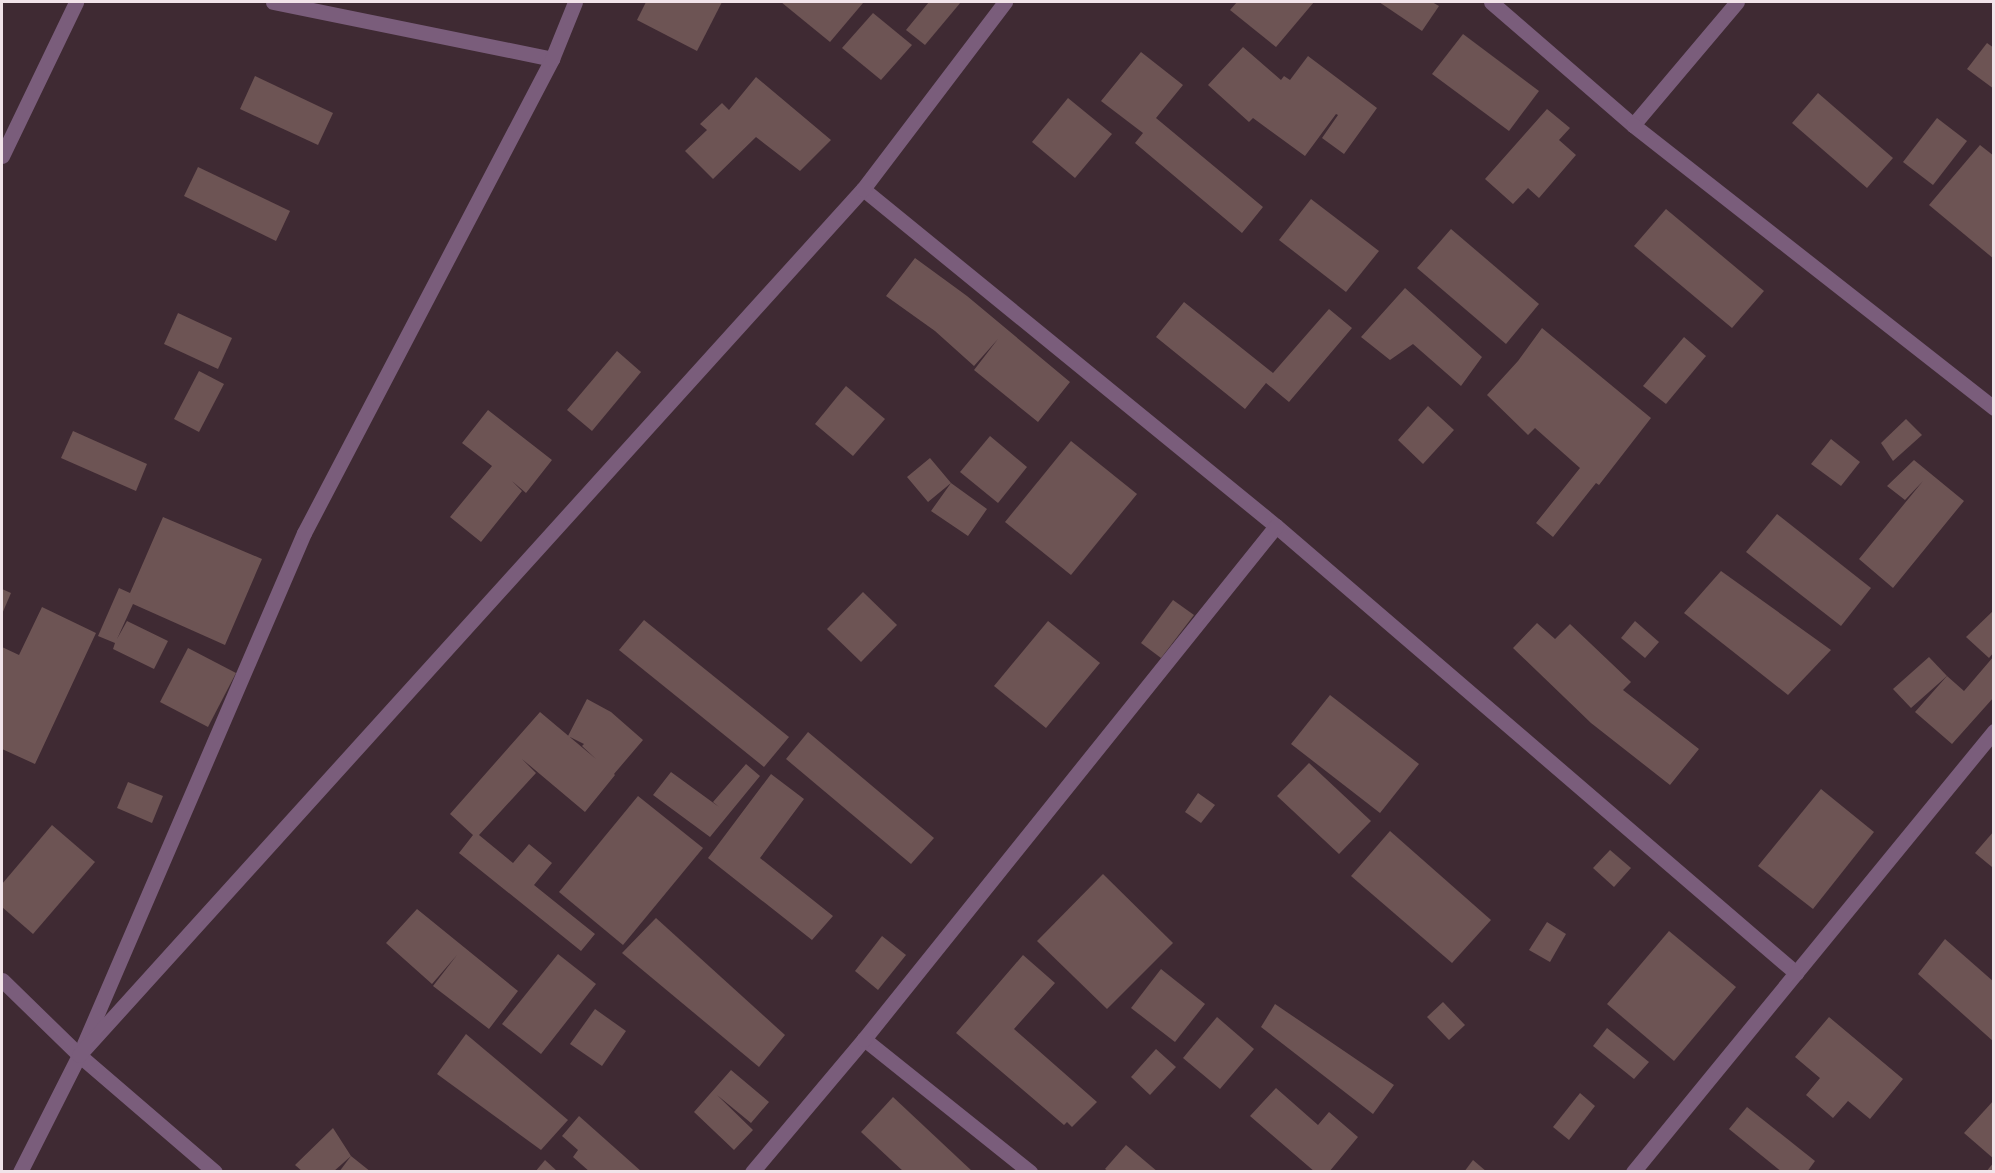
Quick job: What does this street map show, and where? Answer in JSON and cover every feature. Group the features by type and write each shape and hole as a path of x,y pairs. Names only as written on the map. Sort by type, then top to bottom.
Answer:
{"street":[{"path":"2,156 76,2"},
{"path":"273,2 552,59"},
{"path":"20,1172 79,1055 304,533 552,59 575,2"},
{"path":"79,1055 863,189 1005,2"},
{"path":"1491,2 1633,125 1994,408"},
{"path":"1633,125 1737,2"},
{"path":"863,189 1276,526 1796,973"},
{"path":"752,1172 864,1039 1276,526"},
{"path":"1633,1172 1994,731"},
{"path":"2,980 79,1055 215,1172"},
{"path":"864,1039 1030,1172"}],"building":[{"path":"646,2 722,2 697,51 637,20"},
{"path":"781,2 861,2 863,3 830,42"},
{"path":"929,2 961,2 925,45 906,30"},
{"path":"1237,2 1314,2 1276,47 1230,10"},
{"path":"1379,2 1432,2 1439,6 1422,31"},
{"path":"873,13 912,45 881,80 842,48"},
{"path":"1463,34 1539,91 1509,131 1432,74"},
{"path":"1987,43 1994,48 1994,89 1967,69"},
{"path":"1243,47 1281,80 1284,76 1290,80 1308,56 1377,108 1344,154 1322,138 1338,115 1336,114 1305,156 1253,118 1249,122 1208,85"},
{"path":"1141,52 1183,85 1156,118 1263,207 1242,233 1135,143 1143,133 1101,101"},
{"path":"255,76 333,113 318,145 240,109"},
{"path":"756,77 831,140 800,171 756,137 713,179 685,151 707,130 700,124 722,103 729,110"},
{"path":"1818,93 1893,158 1867,188 1792,123"},
{"path":"1068,98 1112,134 1075,178 1032,142"},
{"path":"1547,109 1570,128 1559,140 1576,155 1539,198 1528,188 1513,204 1485,179"},
{"path":"1937,118 1967,141 1933,185 1903,162"},
{"path":"1980,145 1994,156 1994,259 1929,205"},
{"path":"198,167 290,211 276,241 184,196"},
{"path":"1311,199 1379,251 1346,292 1279,240"},
{"path":"1666,209 1764,291 1732,328 1634,246"},
{"path":"1451,229 1539,304 1506,344 1417,268"},
{"path":"915,258 967,296 1070,382 1038,422 974,370 998,339 974,366 935,331 886,296"},
{"path":"1405,288 1482,357 1461,386 1413,344 1390,360 1361,337"},
{"path":"1184,302 1273,373 1329,309 1352,328 1289,402 1266,383 1245,409 1156,337"},
{"path":"178,313 232,338 218,369 164,344"},
{"path":"1542,328 1651,418 1599,485 1596,483 1553,537 1536,523 1580,468 1535,428 1528,435 1487,395 1518,361"},
{"path":"1684,337 1706,356 1666,404 1643,386"},
{"path":"617,351 641,372 592,431 567,410"},
{"path":"199,371 224,384 199,432 174,419"},
{"path":"846,386 885,419 853,456 815,424"},
{"path":"1428,406 1454,430 1423,464 1398,440"},
{"path":"488,410 552,460 526,493 512,481 522,491 481,542 450,517 492,466 462,443"},
{"path":"1906,419 1922,435 1893,461 1881,443"},
{"path":"73,431 147,464 136,491 61,458"},
{"path":"990,436 1027,467 998,503 960,472"},
{"path":"1831,439 1860,462 1841,486 1811,464"},
{"path":"1071,441 1137,494 1071,575 1005,522"},
{"path":"930,458 951,483 928,502 907,477"},
{"path":"1914,460 1964,501 1893,588 1859,559 1923,481 1905,500 1887,486"},
{"path":"951,483 987,509 968,536 931,511"},
{"path":"1777,514 1871,588 1841,626 1746,552"},
{"path":"163,517 262,559 225,645 133,604 117,639 127,621 168,641 154,669 113,649 115,643 98,636 119,588 130,593"},
{"path":"1721,571 1831,650 1788,695 1684,613"},
{"path":"2,589 11,593 2,614"},
{"path":"863,592 897,625 861,662 827,629"},
{"path":"1173,600 1194,615 1161,658 1141,643"},
{"path":"42,607 96,633 35,764 2,749 2,647 19,655"},
{"path":"1994,610 1994,652 1989,658 1966,637"},
{"path":"644,620 789,737 764,767 619,650"},
{"path":"1048,621 1100,663 1046,728 994,686"},
{"path":"1635,621 1659,642 1645,658 1621,638"},
{"path":"1537,623 1555,639 1570,624 1631,682 1623,690 1699,749 1670,785 1591,723 1513,648"},
{"path":"188,648 236,673 208,727 160,702"},
{"path":"1994,656 1994,697 1952,744 1915,712 1947,676 1964,691"},
{"path":"1929,657 1947,676 1911,708 1893,689"},
{"path":"1330,695 1419,764 1380,813 1291,744"},
{"path":"587,699 611,712 643,740 585,812 522,759 536,773 479,835 513,863 529,844 552,863 534,885 595,934 581,951 459,853 473,835 450,814 540,712 568,736","holes":["569,737 584,744 582,746 596,759"]},
{"path":"808,732 934,838 911,864 786,759"},
{"path":"1309,763 1371,821 1339,854 1277,796"},
{"path":"746,764 760,776 710,837 653,795 671,772 719,807 713,802"},
{"path":"771,774 804,799 760,858 833,916 812,940 708,858"},
{"path":"128,782 163,796 152,823 117,808"},
{"path":"1821,789 1874,832 1813,909 1758,866"},
{"path":"1198,793 1215,805 1201,823 1185,812"},
{"path":"638,796 703,848 623,945 559,892"},
{"path":"52,825 95,862 33,934 2,907 2,884"},
{"path":"1390,831 1491,920 1452,963 1351,876"},
{"path":"1994,831 1994,865 1992,867 1975,853"},
{"path":"1610,850 1631,868 1614,887 1593,868"},
{"path":"1103,874 1173,943 1107,1009 1037,941"},
{"path":"417,909 518,991 489,1029 433,986 457,955 432,984 386,943"},
{"path":"656,918 785,1035 759,1067 622,953"},
{"path":"1547,922 1566,934 1550,962 1529,950"},
{"path":"1669,931 1736,987 1674,1061 1607,1004"},
{"path":"882,936 906,955 878,990 855,971"},
{"path":"1945,939 1994,982 1994,1042 1918,974"},
{"path":"558,954 596,984 541,1054 502,1024"},
{"path":"1023,955 1055,983 1014,1029 1097,1102 1072,1127 1067,1122 1064,1125 956,1033"},
{"path":"1161,969 1205,1004 1175,1042 1131,1008"},
{"path":"1443,1002 1465,1025 1449,1040 1427,1017"},
{"path":"1275,1004 1394,1085 1373,1114 1261,1027"},
{"path":"595,1009 626,1031 602,1066 570,1044"},
{"path":"1217,1017 1254,1049 1220,1089 1183,1058"},
{"path":"1829,1017 1903,1079 1870,1119 1848,1101 1833,1118 1806,1095 1820,1078 1795,1057"},
{"path":"1607,1028 1649,1062 1634,1079 1593,1046"},
{"path":"466,1034 568,1120 541,1150 437,1074"},
{"path":"1156,1049 1176,1067 1150,1095 1131,1077"},
{"path":"731,1070 769,1102 751,1123 717,1095 753,1130 734,1150 694,1112"},
{"path":"1276,1088 1318,1125 1329,1112 1358,1137 1329,1172 1315,1172 1250,1116"},
{"path":"1580,1093 1595,1106 1569,1140 1553,1127"},
{"path":"893,1097 973,1172 904,1172 861,1132"},
{"path":"1994,1100 1994,1159 1964,1133"},
{"path":"1747,1107 1815,1161 1807,1172 1782,1172 1729,1129"},
{"path":"579,1116 642,1172 590,1172 573,1157 578,1150 562,1136"},
{"path":"333,1128 351,1156 333,1172 303,1172 295,1165"},
{"path":"1126,1145 1158,1172 1109,1172 1105,1169"},
{"path":"351,1156 371,1172 339,1172"},
{"path":"545,1160 558,1172 535,1172"},
{"path":"1473,1160 1487,1172 1464,1172"},
{"path":"1994,1162 1994,1172 1986,1172"}]}
